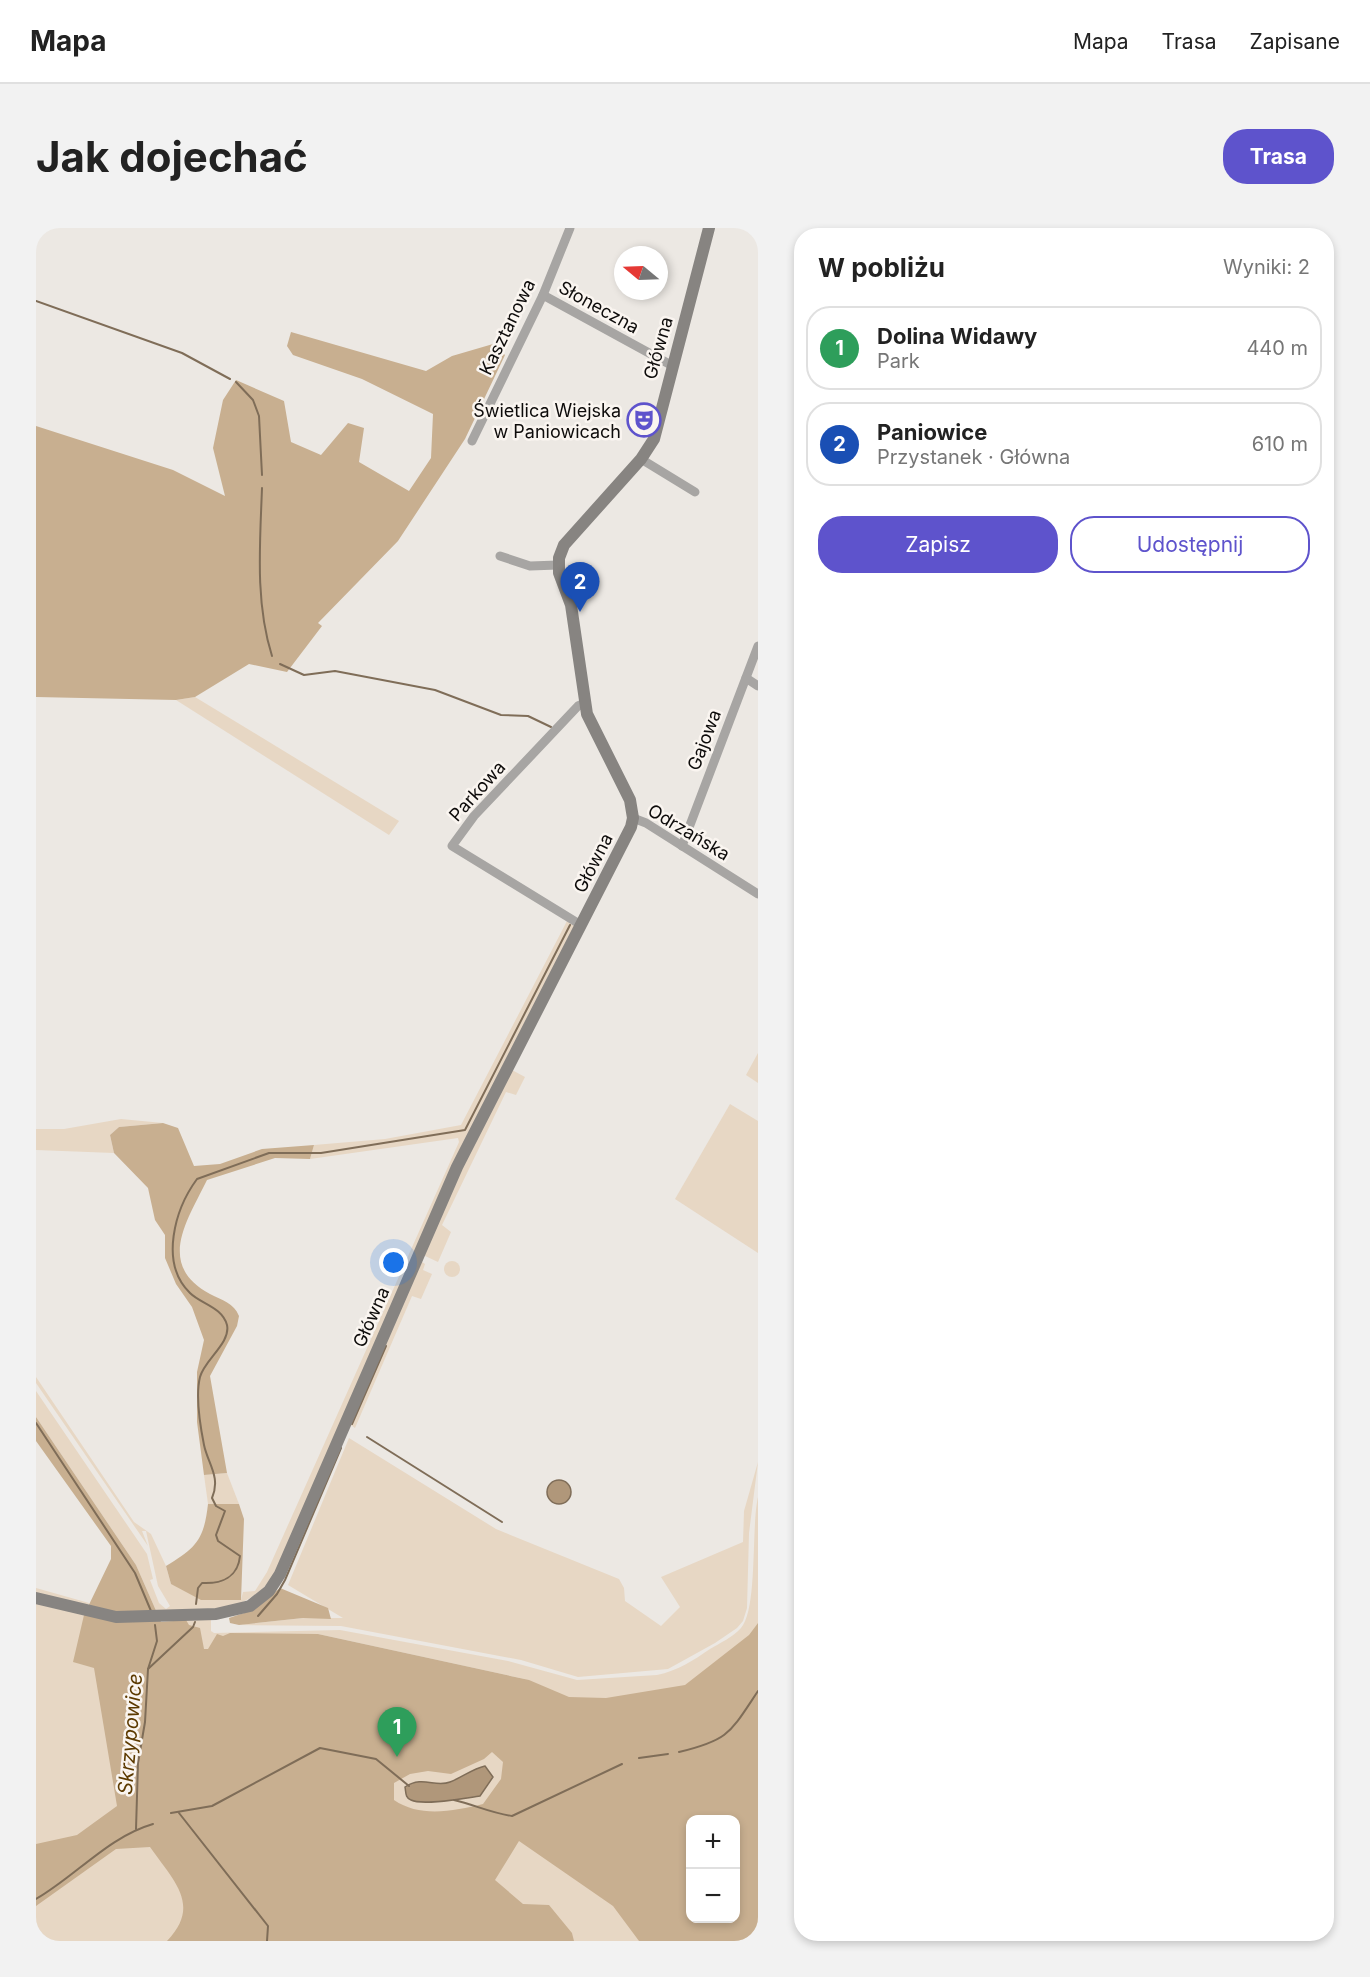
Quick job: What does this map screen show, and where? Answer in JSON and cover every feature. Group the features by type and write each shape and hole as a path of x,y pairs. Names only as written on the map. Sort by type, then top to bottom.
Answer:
{"street":[{"name":"Kasztanowa","path":"472,441 543,295 570,228"},
{"name":"Główna","path":"558,565 564,545 640,459 654,439 671,365 709,228"},
{"name":"Słoneczna","path":"543,295 671,365"},
{"path":"640,459 695,492"},
{"path":"500,556 530,566 558,565 572,611 585,703 591,726 630,800 633,818"},
{"name":"Gajowa","path":"682,846 758,646"},
{"path":"746,678 758,686"},
{"name":"Parkowa","path":"581,925 452,846 474,816 578,706 585,703"},
{"name":"Główna","path":"36,1598 100,1615 147,1618 228,1612 250,1606 260,1599 280,1574 457,1167 628,835 633,818"},
{"name":"Odrzańska","path":"633,818 646,823 758,894"}],"shaded area":[{"path":"291,332 426,371 452,356 493,344 505,355 465,439 398,541 318,623 322,626 287,672 249,664 195,697 176,700 36,697 36,426 173,470 225,496 213,448 223,400 236,380 284,401 291,442 321,455 348,423 364,428 359,462 409,491 431,458 433,414 362,379 293,355 287,346"},
{"path":"195,697 399,821 389,835 176,700"},
{"path":"567,921 575,926 464,1144 278,1572 265,1587 239,1604 210,1611 158,1615 136,1565 36,1417 36,1391 147,1554 153,1579 150,1580 159,1603 166,1609 170,1606 158,1586 146,1531 142,1531 148,1546 36,1383 36,1377 134,1522 151,1534 166,1566 171,1584 241,1600 243,1592 255,1591 267,1572 459,1142 458,1138 310,1159 314,1145 385,1139 461,1125"},
{"path":"758,1053 758,1083 746,1075"},
{"path":"512,1070 525,1077 516,1095 506,1092 442,1225 451,1232 438,1262 423,1255 460,1167"},
{"path":"730,1104 758,1121 758,1253 675,1199"},
{"path":"121,1119 163,1123 119,1127 110,1135 114,1153 36,1150 36,1129 64,1129"},
{"path":"163,1123 178,1128 194,1166 220,1164 262,1149 314,1145 310,1159 275,1158 207,1180 185,1226 180,1256 184,1270 194,1282 210,1294 231,1305 239,1316 237,1326 210,1376 227,1473 204,1475 197,1422 197,1372 204,1340 192,1307 176,1284 165,1258 165,1235 155,1220 148,1188 114,1153 110,1135 119,1127"},
{"path":"452,1261 458,1263 460,1269 458,1275 452,1277 446,1275 444,1269 446,1263"},
{"path":"422,1262 425,1264 423,1270 432,1274 421,1299 412,1296 355,1428 348,1423"},
{"path":"36,1417 136,1565 161,1622 186,1620 189,1625 200,1628 204,1649 208,1649 217,1634 223,1636 230,1633 318,1634 529,1680 569,1697 606,1698 685,1685 749,1635 758,1623 758,1941 639,1941 613,1906 519,1841 495,1880 523,1904 549,1905 572,1933 574,1941 167,1941 177,1928 182,1916 183,1904 175,1882 150,1847 116,1849 36,1906 36,1844 77,1835 117,1806 94,1668 73,1662 84,1615 111,1559 111,1546 36,1441","holes":["492,1752 503,1762 501,1779 483,1804 449,1811 426,1811 404,1806 394,1800 394,1783 410,1774 428,1771 451,1774 484,1759"]},
{"path":"349,1438 496,1529 619,1579 624,1588 625,1601 661,1626 680,1607 661,1577 743,1542 744,1511 758,1462 749,1533 747,1608 743,1621 715,1643 668,1669 578,1677 521,1660 341,1626 239,1625 303,1618 343,1618 288,1585"},
{"path":"227,1473 239,1504 208,1504 204,1475"},
{"path":"559,1480 564,1481 570,1487 570,1497 564,1503 559,1504 554,1503 548,1497 547,1492 548,1487 554,1481"},
{"path":"758,1497 758,1941 36,1941 36,1601 119,1625 211,1618 211,1631 214,1633 340,1630 508,1661 577,1680 657,1675 691,1661 741,1628 750,1604","holes":["250,1634 318,1634 529,1680"]},
{"path":"208,1504 239,1504 244,1519 241,1600 201,1600 171,1584 166,1566 185,1554 197,1542 204,1526"},
{"path":"36,1588 89,1603 87,1609 36,1594"},
{"path":"280,1588 328,1608 331,1619 303,1618 239,1625 230,1623 229,1618 250,1611"},
{"path":"485,1766 493,1777 480,1796 417,1802 407,1796 405,1787 411,1784 444,1783"}],"waterway":[{"path":"36,301 182,353 230,379"},
{"path":"236,382 253,400 259,416 262,475"},
{"path":"262,488 261,594 272,656"},
{"path":"280,664 304,675 335,671 435,690 501,715 528,716 551,727"},
{"path":"196,1604 198,1588 202,1583 228,1578 236,1569 240,1556 218,1541 216,1535 225,1511 216,1506 212,1498 214,1477 204,1445 198,1402 202,1371 225,1338 227,1325 221,1314 190,1293 180,1281 175,1267 174,1236 177,1220 189,1191 197,1179 269,1153 321,1153 465,1130 570,925"},
{"path":"352,1424 386,1346"},
{"name":"Skrzypowice","path":"36,1423 135,1573 151,1611"},
{"path":"367,1437 502,1522"},
{"path":"258,1616 277,1594 285,1580 341,1448"},
{"path":"148,1669 193,1627 195,1622"},
{"name":"Skrzypowice","path":"136,1829 138,1763 145,1722 148,1669 157,1641 155,1625"},
{"name":"Skrzypowice","path":"679,1752 696,1748 727,1733 758,1691"},
{"name":"Skrzypowice","path":"171,1813 212,1806 320,1748 376,1759 409,1786"},
{"name":"Skrzypowice","path":"639,1758 668,1754"},
{"name":"Skrzypowice","path":"454,1800 512,1816 622,1764"},
{"path":"179,1813 268,1926 267,1941"},
{"path":"36,1899 121,1838 153,1824"}],"place":[{"name":"Świetlica Wiejska w Paniowicach","path":"644,420"},
{"name":"Paniowice","path":"580,612"},
{"name":"Dolina Widawy","path":"397,1757"}]}
